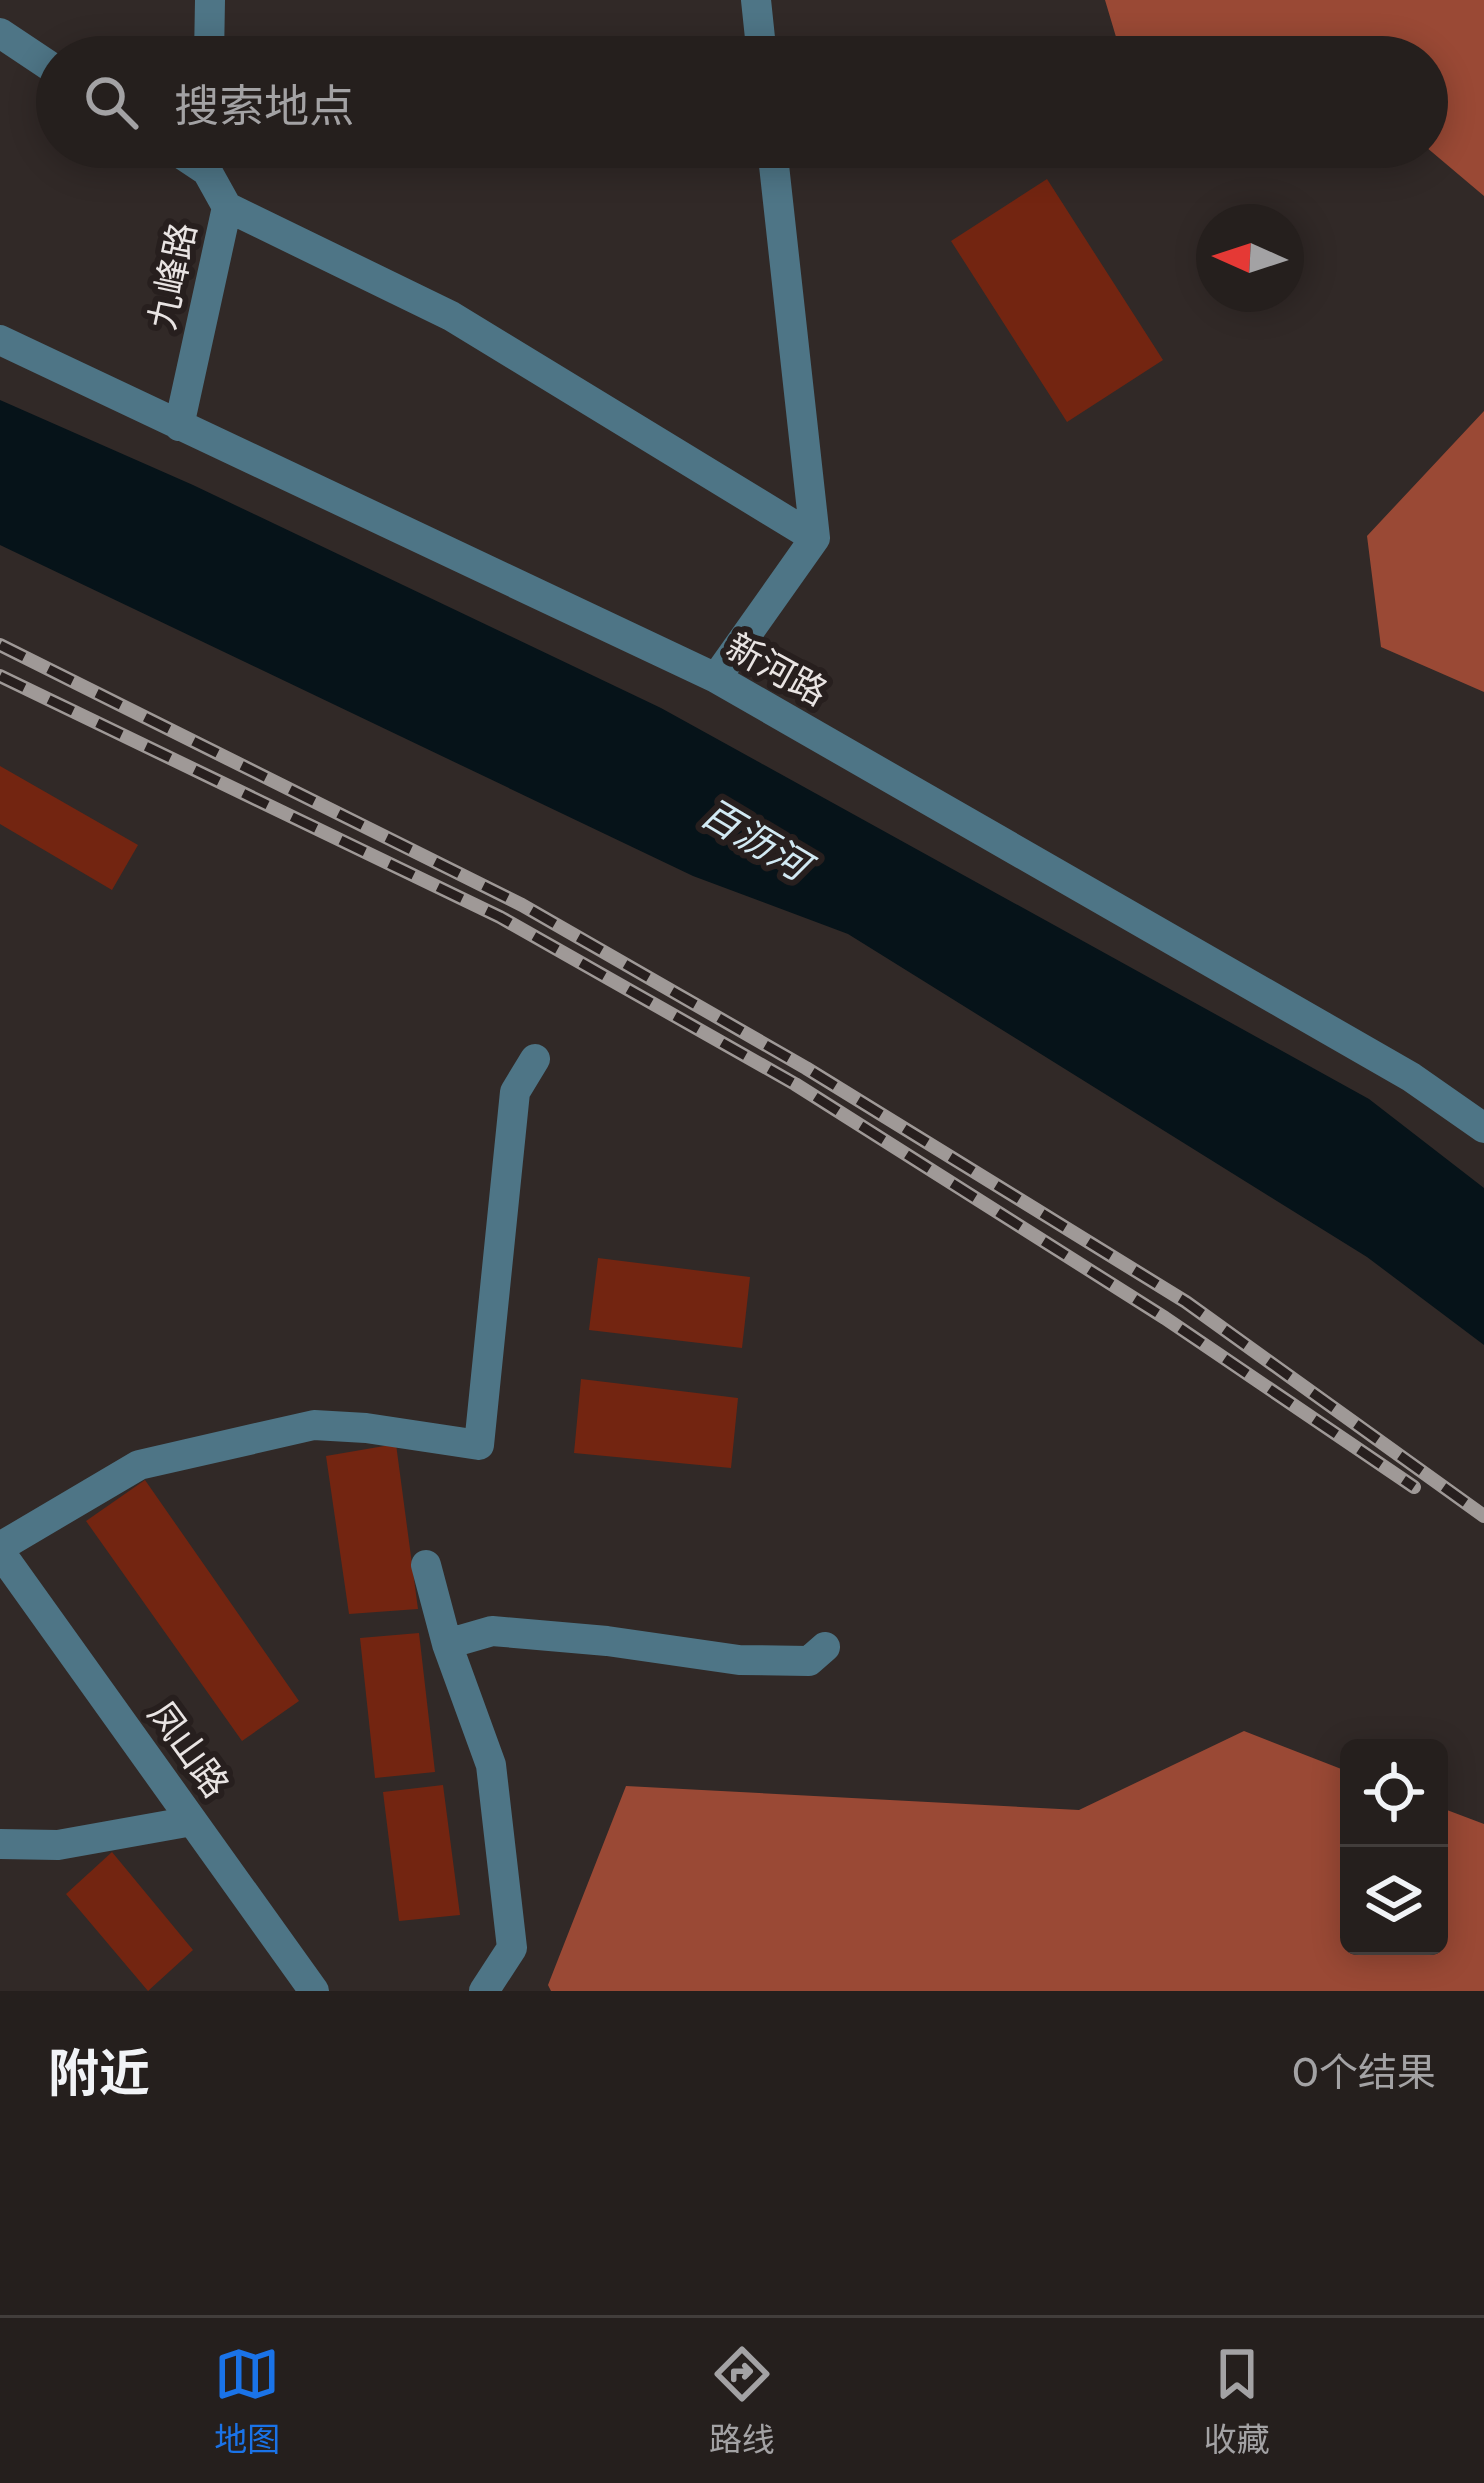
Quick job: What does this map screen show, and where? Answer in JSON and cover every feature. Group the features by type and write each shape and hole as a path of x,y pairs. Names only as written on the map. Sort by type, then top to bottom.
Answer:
{"street":[{"path":"210,36 211,0"},
{"path":"756,0 760,36"},
{"path":"0,33 36,57"},
{"name":"九峰路","path":"179,426 227,207 211,168"},
{"path":"716,678 815,538 774,168"},
{"path":"227,207 451,316 815,538"},
{"name":"新河路","path":"0,340 716,678 1391,1065 1484,1128"},
{"path":"0,1549 139,1465 314,1425 479,1445 514,1092 535,1059"},
{"name":"凤山路","path":"0,1549 314,1991"},
{"path":"426,1565 447,1644 490,1765 512,1948 484,1991"},
{"path":"447,1644 492,1631 739,1660 786,1661 809,1661 825,1647"},
{"path":"0,1844 58,1845 192,1821"}],"shaded area":[{"path":"1105,0 1484,0 1484,196 1448,166 1448,36 1116,36"},
{"path":"1484,411 1484,692 1381,647 1367,536"},
{"path":"1244,1731 1340,1768 1340,1955 1448,1955 1448,1810 1484,1824 1484,1991 551,1991 548,1985 626,1786 1079,1810"}],"water":[{"name":"百沥河","path":"0,400 193,485 661,708 1369,1099 1484,1188 1484,1345 1367,1257 848,934 693,876 0,545"}],"building":[{"path":"1047,179 1163,360 1067,422 951,241"},
{"path":"0,766 138,845 112,890 0,824"},
{"path":"598,1258 750,1277 742,1348 589,1330"},
{"path":"581,1379 738,1398 731,1468 574,1453"},
{"path":"396,1444 418,1609 349,1614 326,1456"},
{"path":"145,1480 299,1701 242,1741 86,1521"},
{"path":"419,1633 435,1772 375,1778 360,1638"},
{"path":"443,1785 460,1915 399,1921 383,1792"},
{"path":"112,1852 193,1950 148,1991 66,1894"}],"railway":[{"path":"0,645 522,905 806,1068 1186,1302 1484,1516"},
{"path":"0,676 500,917 795,1084 1165,1318 1414,1487"}]}
